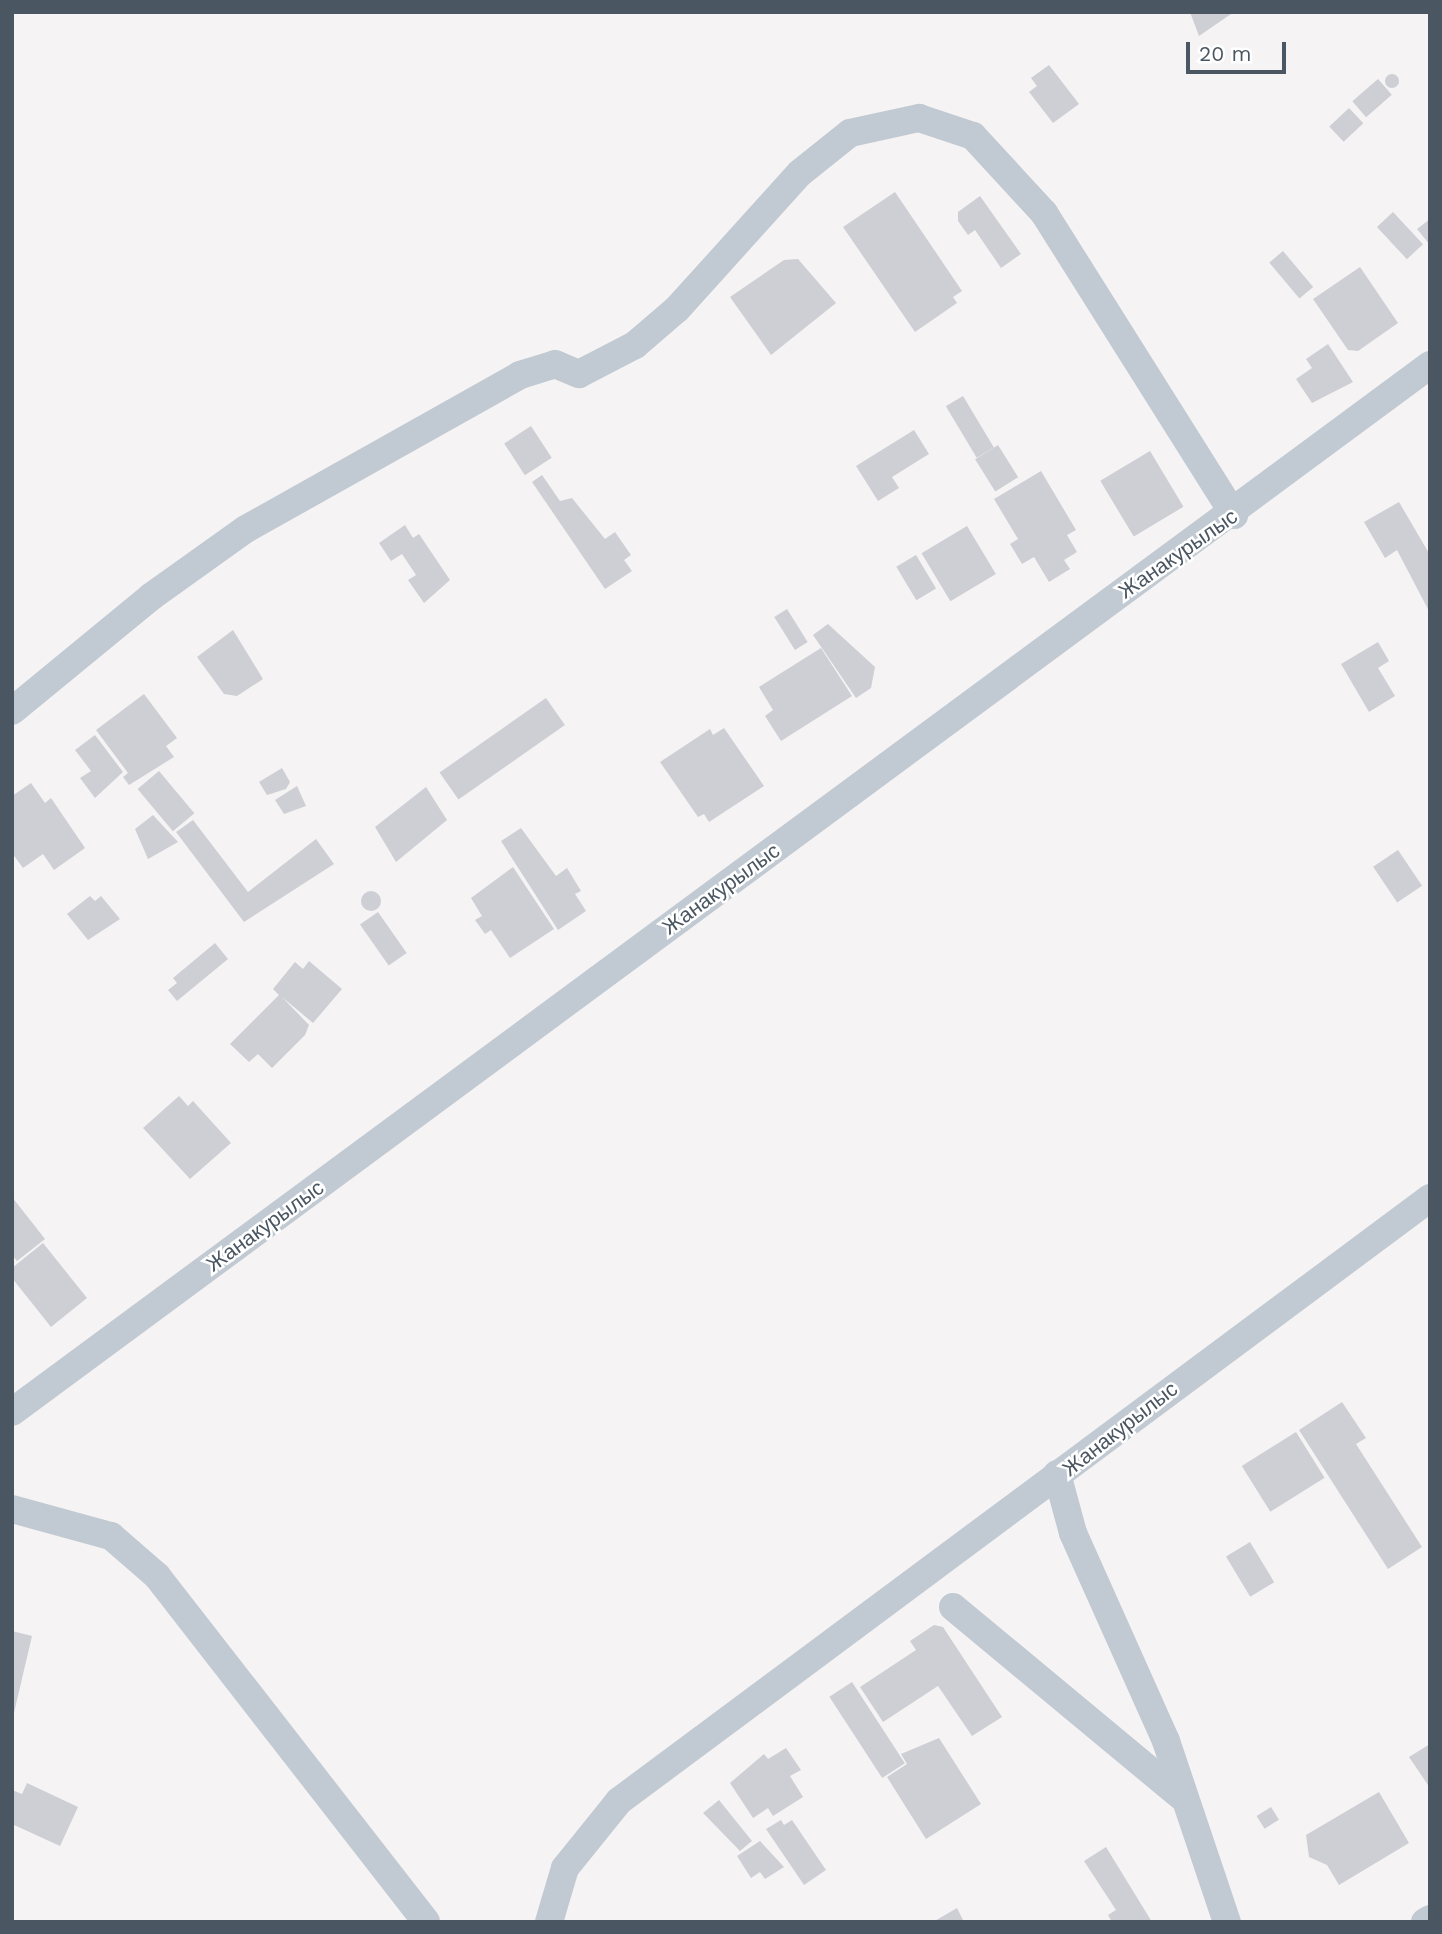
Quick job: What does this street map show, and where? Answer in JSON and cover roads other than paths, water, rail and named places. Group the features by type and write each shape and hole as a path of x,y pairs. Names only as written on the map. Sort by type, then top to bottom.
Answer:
{"street":[{"path":"12,711 152,596 246,529 520,375 555,364 579,374 635,345 677,309 800,173 850,133 919,118 973,136 1044,213 1234,515"},
{"name":"Жанакурылыс","path":"12,1412 1234,515 1430,365"},
{"name":"Жанакурылыс","path":"1227,1922 1166,1741 1073,1533 1057,1474 1430,1198"},
{"path":"550,1922 565,1868 619,1801 1057,1474"},
{"path":"12,1509 111,1536 157,1576 426,1922"},
{"path":"953,1607 1184,1799"}]}
